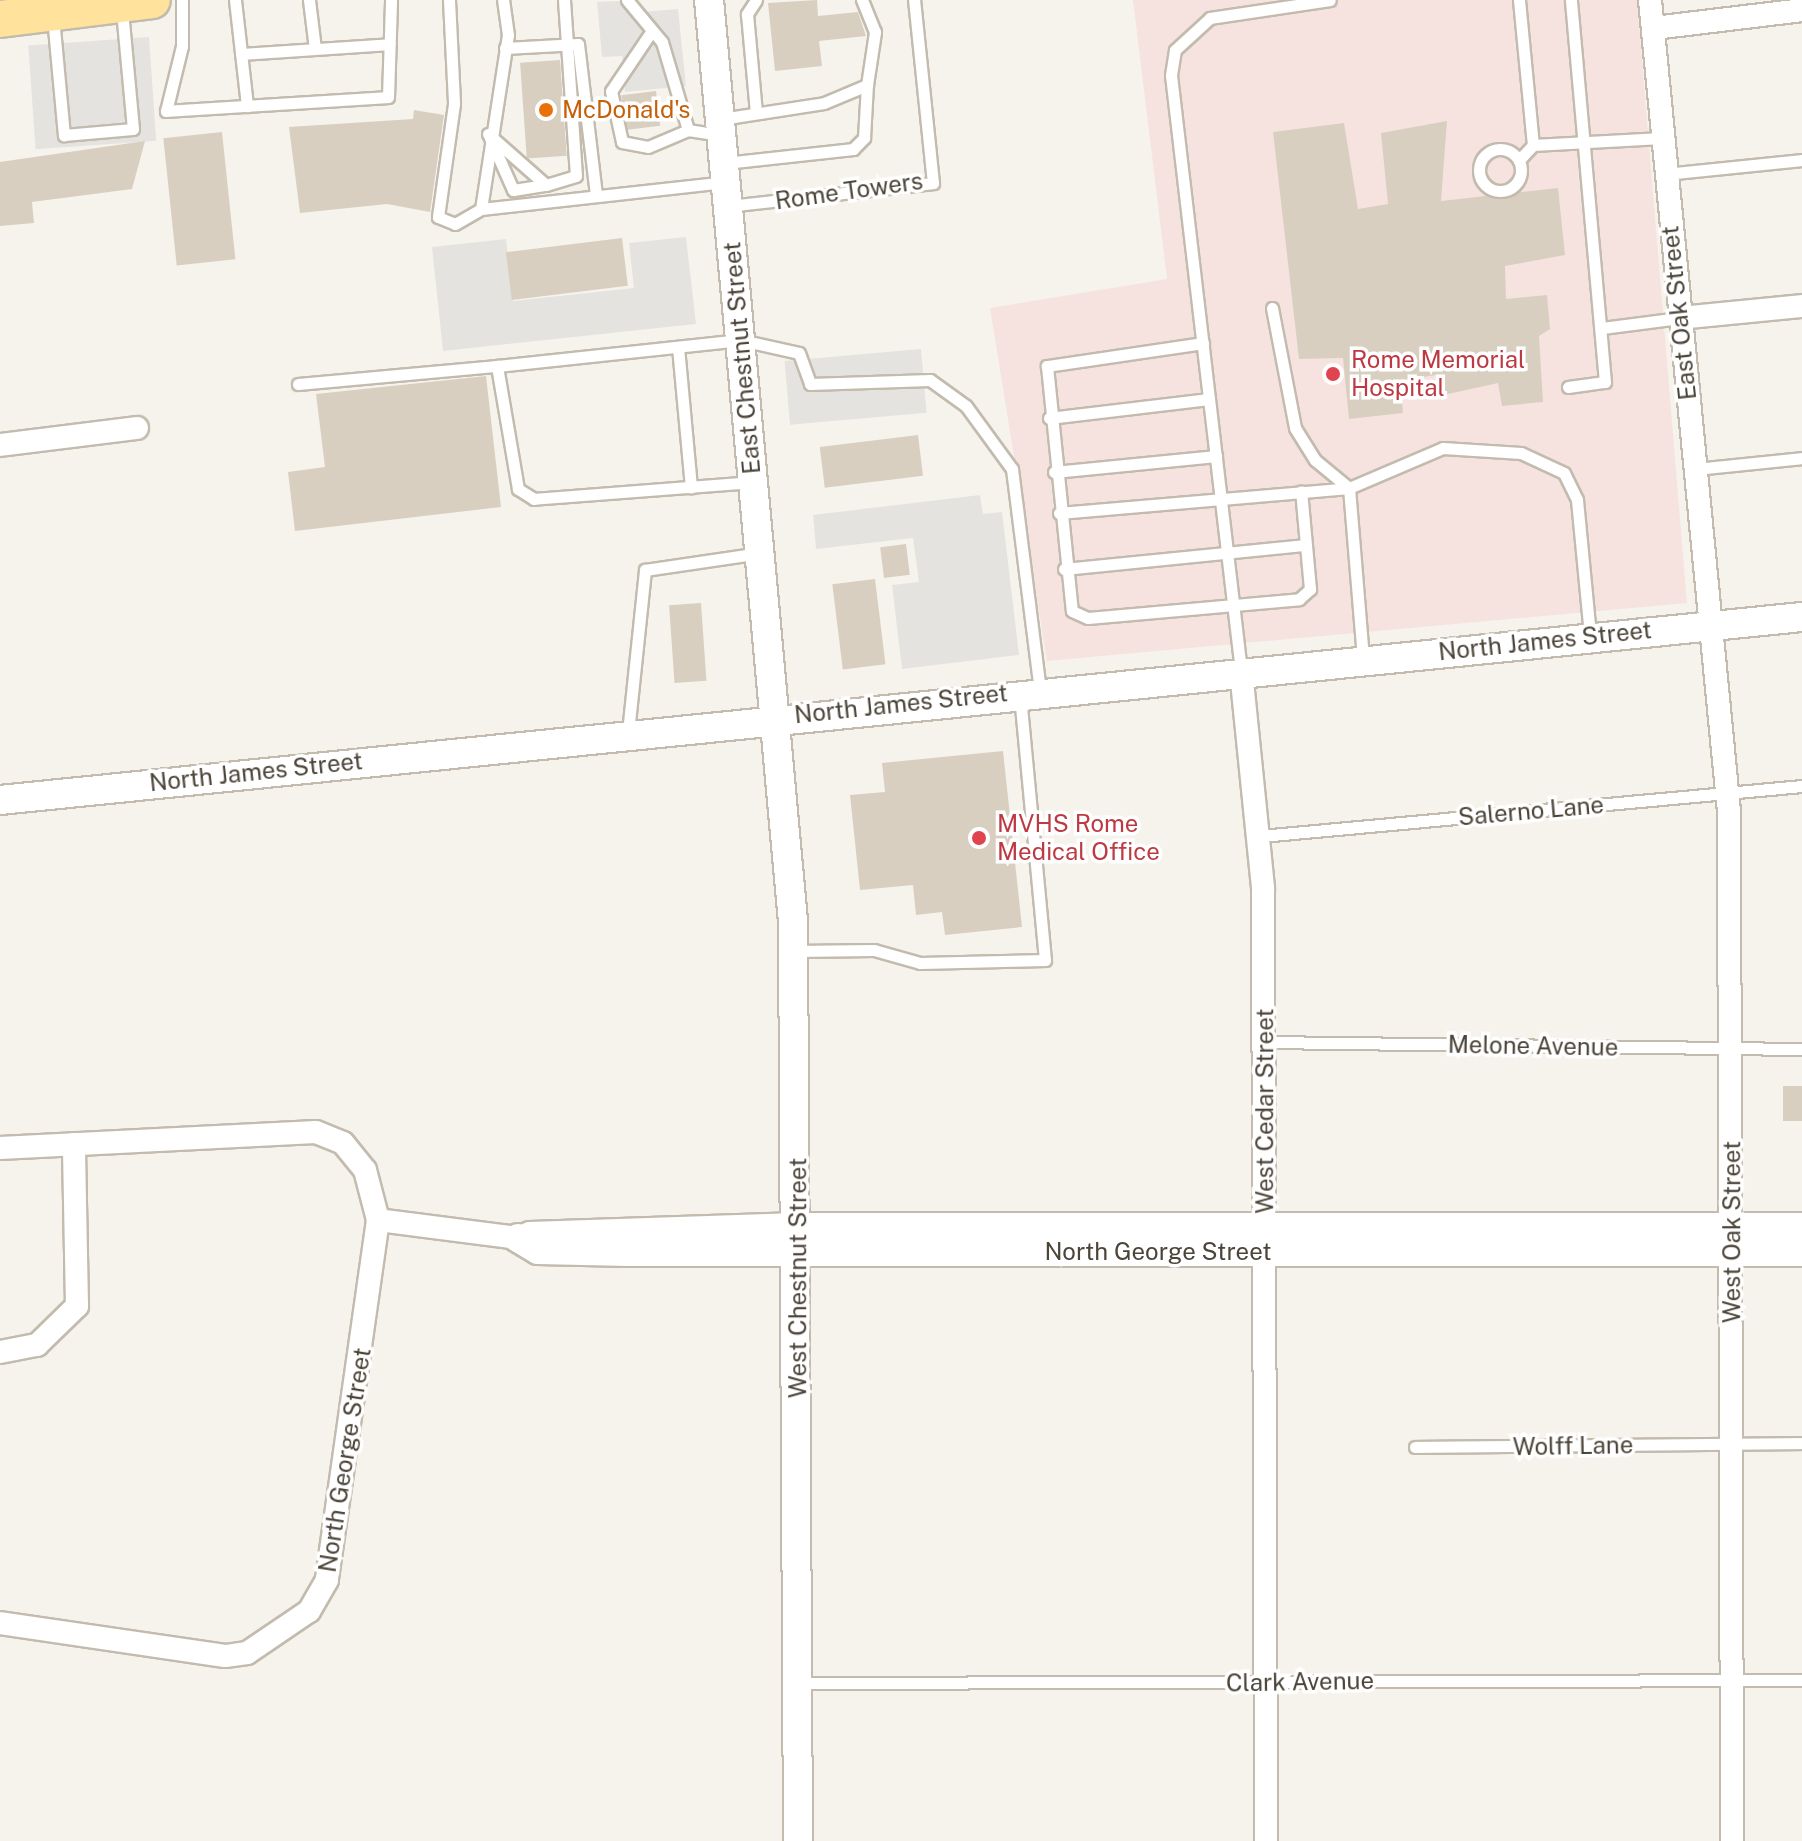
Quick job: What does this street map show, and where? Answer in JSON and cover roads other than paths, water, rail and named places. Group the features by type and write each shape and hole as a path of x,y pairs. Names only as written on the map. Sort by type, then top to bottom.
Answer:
{"main road":[{"path":"0,19 136,2"}],"street":[{"name":"East Chestnut Street","path":"709,0 777,716"},
{"name":"East Oak Street","path":"1650,0 1710,625"},
{"path":"1654,28 1802,10"},
{"path":"1679,318 1802,306"},
{"path":"0,445 137,428"},
{"name":"North James Street","path":"0,800 777,716 1802,617"},
{"name":"West Oak Street","path":"1710,625 1727,793 1733,1050 1732,1841"},
{"name":"West Cedar Street","path":"1241,671 1261,836 1265,1042 1266,1841"},
{"name":"West Chestnut Street","path":"777,716 793,951 798,1240 798,1841"},
{"name":"North George Street","path":"0,1148 316,1132 343,1143 365,1170 378,1220 327,1580 309,1611 247,1653 225,1656 0,1623"},
{"path":"0,1352 37,1345 77,1306 74,1144"},
{"name":"North George Street","path":"378,1220 518,1238 553,1231 798,1240 1733,1240 1802,1252"},
{"name":"North George Street","path":"1733,1240 1802,1227"}],"lane":[{"path":"182,0 182,46 166,111 388,97 391,0"},
{"path":"235,0 247,106"},
{"path":"309,0 315,49"},
{"path":"449,0 454,104 438,217 455,224 481,209 726,184 853,149 864,138 867,85 875,32 862,0"},
{"path":"481,209 488,134 505,48 503,0"},
{"path":"488,134 513,190 562,186 576,176 578,165 564,0"},
{"path":"627,0 662,42 688,130"},
{"path":"756,0 747,14 756,112"},
{"name":"Rome Towers","path":"726,184 933,183 914,0"},
{"path":"1241,671 1171,75 1175,50 1210,18 1330,0"},
{"path":"1519,0 1533,145"},
{"path":"1568,387 1605,382 1571,0"},
{"path":"52,13 64,135 133,129 136,2"},
{"path":"651,32 611,91 622,142 648,147 688,130 721,127 756,112 824,103 867,85"},
{"path":"505,48 567,40 578,44 596,196"},
{"path":"241,54 390,44"},
{"path":"488,134 546,185"},
{"path":"1519,160 1533,145 1662,138"},
{"path":"1665,174 1802,160"},
{"path":"1272,308 1295,428 1315,460 1349,488 1363,659"},
{"path":"1602,328 1679,318"},
{"path":"298,384 741,340 799,353 810,384 930,380 990,434 1016,483 1045,960 920,963 846,947 793,951"},
{"path":"1203,343 1052,361 1044,373 1064,569 1079,617 1233,607 1308,595 1301,491"},
{"path":"678,347 691,487"},
{"path":"497,366 518,489 526,494 754,482"},
{"path":"1049,418 1209,399"},
{"path":"1059,513 1349,488 1398,464 1469,445 1521,453 1564,473 1577,500 1590,637"},
{"path":"1054,472 1216,456"},
{"path":"1696,469 1802,458"},
{"path":"1064,569 1306,545"},
{"path":"628,732 645,570 760,553"},
{"name":"Salerno Lane","path":"1261,836 1802,786"},
{"name":"Melone Avenue","path":"1265,1042 1802,1049"},
{"name":"Wolff Lane","path":"1415,1447 1802,1443"},
{"name":"Clark Avenue","path":"799,1683 1802,1680"}],"place":[{"name":"McDonald's","path":"546,110"},
{"name":"Rome Memorial Hospital","path":"1333,374"},
{"name":"MVHS Rome Medical Office","path":"979,838"}]}
